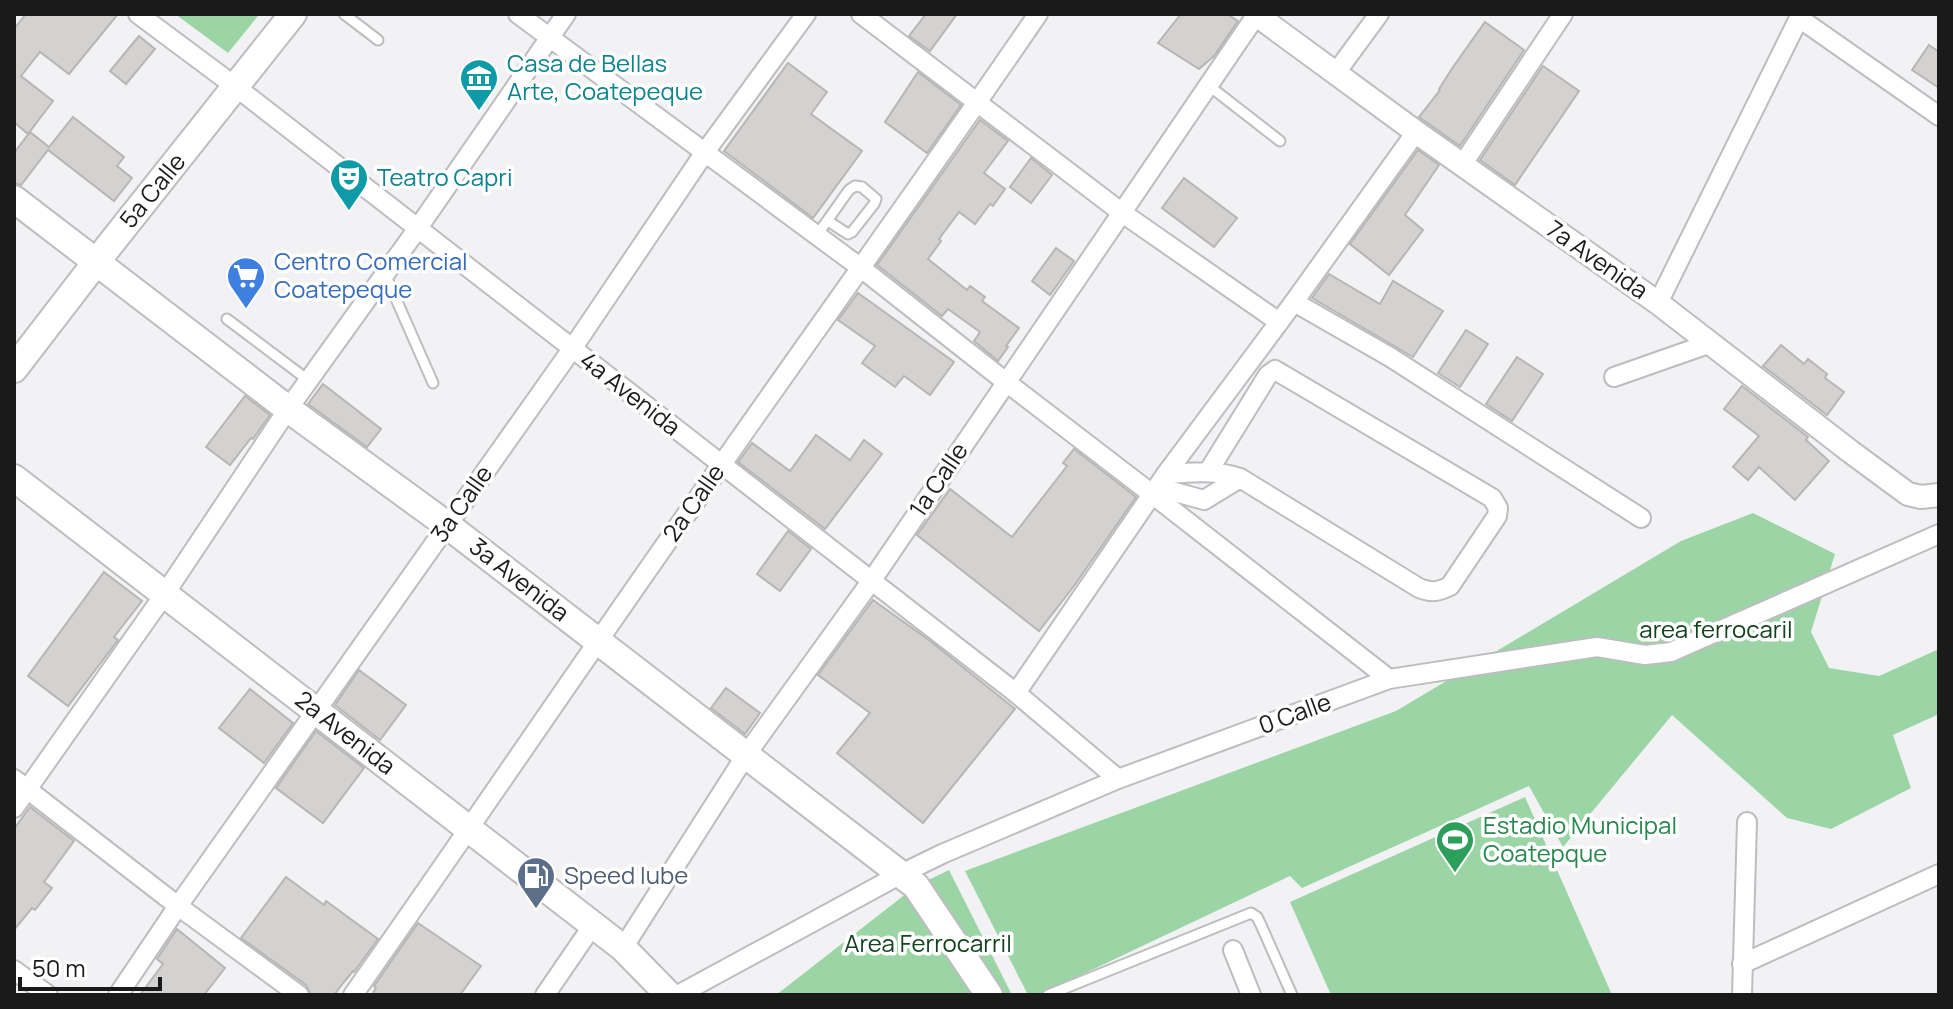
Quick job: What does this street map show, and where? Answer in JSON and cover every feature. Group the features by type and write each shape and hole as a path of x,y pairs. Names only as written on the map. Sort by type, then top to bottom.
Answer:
{"main road":[{"name":"5a Calle","path":"14,369 293,14"},
{"name":"3a Avenida","path":"14,199 288,409 447,525 916,886 989,995"},
{"name":"2a Avenida","path":"14,478 623,948 669,995"}],"street":[{"name":"4a Avenida","path":"138,14 872,580 1016,693 1118,779"},
{"path":"518,14 705,152 822,228 861,268 1006,382 1158,485 1389,679"},
{"path":"14,808 20,785 164,595 308,380 566,14"},
{"name":"3a Calle","path":"118,995 572,349 705,152 806,14"},
{"path":"861,14 1121,212 1279,322"},
{"name":"2a Calle","path":"353,995 1038,14"},
{"name":"7a Avenida","path":"1256,14 1335,74 1658,303 1908,494 1921,497 1939,495"},
{"name":"1a Calle","path":"623,948 746,755 872,580 1256,14"},
{"path":"1335,74 1379,14"},
{"path":"1462,165 1563,14"},
{"path":"1658,303 1800,16 1939,116"},
{"path":"1016,693 1158,485 1416,132"},
{"path":"1294,302 1390,357 1641,518"},
{"path":"1614,377 1711,343"},
{"path":"1158,485 1208,472 1240,478 1431,593 1450,586 1497,516 1498,508 1492,498 1275,370 1268,375 1208,472"},
{"path":"1158,485 1204,500 1240,478"},
{"name":"0 Calle","path":"678,995 942,854 1118,779 1389,679 1597,647 1645,655 1671,652 1939,534"},
{"path":"20,785 299,995"},
{"path":"1742,995 1747,822"},
{"path":"1742,964 1939,874"},
{"path":"545,995 593,925"},
{"path":"1233,950 1251,995"},
{"path":"14,970 48,995"}],"lane":[{"path":"344,14 378,40"},
{"path":"1208,85 1280,141"},
{"path":"855,186 862,187 876,199 852,232 848,234 822,228 855,186"},
{"path":"385,274 433,383"},
{"path":"227,319 308,380"},
{"path":"1048,995 1251,913 1257,917 1292,995"}],"green space":[{"path":"175,14 255,14 258,16 228,53"},
{"name":"area ferrocaril","path":"1753,513 1835,554 1811,632 1829,668 1879,676 1939,649 1939,714 1893,735 1911,788 1831,829 1787,818 1672,715 1563,847 1529,786 1302,888 1290,876 1039,995 1028,995 965,871 1396,711 1681,541"},
{"name":"Estadio Municipal Coatepque","path":"1525,797 1612,995 1331,995 1290,902"},
{"name":"Area Ferrocarril","path":"949,870 1012,995 776,995 916,886"}],"building":[{"path":"26,14 118,14 69,74 40,52 21,76 53,101 28,134 14,122 14,29"},
{"path":"926,14 957,14 930,51 909,36"},
{"path":"1181,14 1227,14 1238,21 1214,56 1199,69 1158,43"},
{"path":"1485,22 1524,50 1460,146 1419,117"},
{"path":"139,36 155,49 126,84 110,71"},
{"path":"1929,45 1939,52 1939,88 1912,70"},
{"path":"788,63 827,92 811,114 862,151 813,218 724,151"},
{"path":"1543,66 1579,91 1515,185 1480,160"},
{"path":"918,72 961,105 927,153 885,122"},
{"path":"73,117 124,157 117,166 132,178 114,201 48,150 21,185 14,183 14,153 30,132 49,147"},
{"path":"980,120 1008,141 984,173 1005,189 975,224 959,212 928,259 967,290 970,286 985,297 982,301 1019,328 998,361 974,341 980,332 948,309 942,316 877,265"},
{"path":"1418,150 1439,165 1405,215 1423,230 1389,275 1350,244"},
{"path":"1031,158 1052,175 1031,203 1010,187"},
{"path":"1184,178 1237,218 1214,247 1162,208"},
{"path":"1056,248 1074,261 1050,295 1032,281"},
{"path":"1329,274 1380,304 1393,281 1443,311 1413,357 1312,298"},
{"path":"858,293 954,362 930,395 904,376 895,387 862,363 875,346 838,320"},
{"path":"1466,330 1488,344 1460,387 1438,373"},
{"path":"1781,345 1804,364 1808,359 1827,374 1825,378 1844,392 1827,415 1763,366"},
{"path":"1517,357 1543,374 1512,421 1486,404"},
{"path":"323,384 381,429 367,447 308,404"},
{"path":"1742,386 1808,437 1806,440 1829,461 1795,500 1759,467 1748,480 1733,467 1759,436 1724,409"},
{"path":"245,396 270,415 230,465 206,447"},
{"path":"816,435 850,460 864,440 882,454 825,529 738,462 752,443 790,471"},
{"path":"1074,449 1136,497 1039,631 917,535 950,489 1012,537 1067,466 1063,463"},
{"path":"788,531 811,549 780,591 757,574"},
{"path":"104,572 142,601 114,637 118,640 68,706 28,676"},
{"path":"873,600 1015,709 923,823 837,753 870,713 818,675"},
{"path":"359,670 406,705 380,740 335,705"},
{"path":"726,688 760,713 745,734 711,708"},
{"path":"250,689 293,723 264,763 219,728"},
{"path":"316,731 364,768 323,823 276,788"},
{"path":"30,807 74,841 44,882 52,888 14,930 14,829"},
{"path":"286,877 324,905 326,901 378,939 334,995 311,995 306,985 241,938"},
{"path":"418,923 481,966 460,995 372,995 374,986"},
{"path":"177,929 225,968 204,995 140,995 163,964 157,959"}],"place":[{"name":"Casa de Bellas Arte, Coatepeque","path":"479,112"},
{"name":"Teatro Capri","path":"349,212"},
{"name":"Centro Comercial Coatepeque","path":"246,310"},
{"name":"Estadio Municipal Coatepque","path":"1455,874"},
{"name":"Speed lube","path":"536,910"}]}
